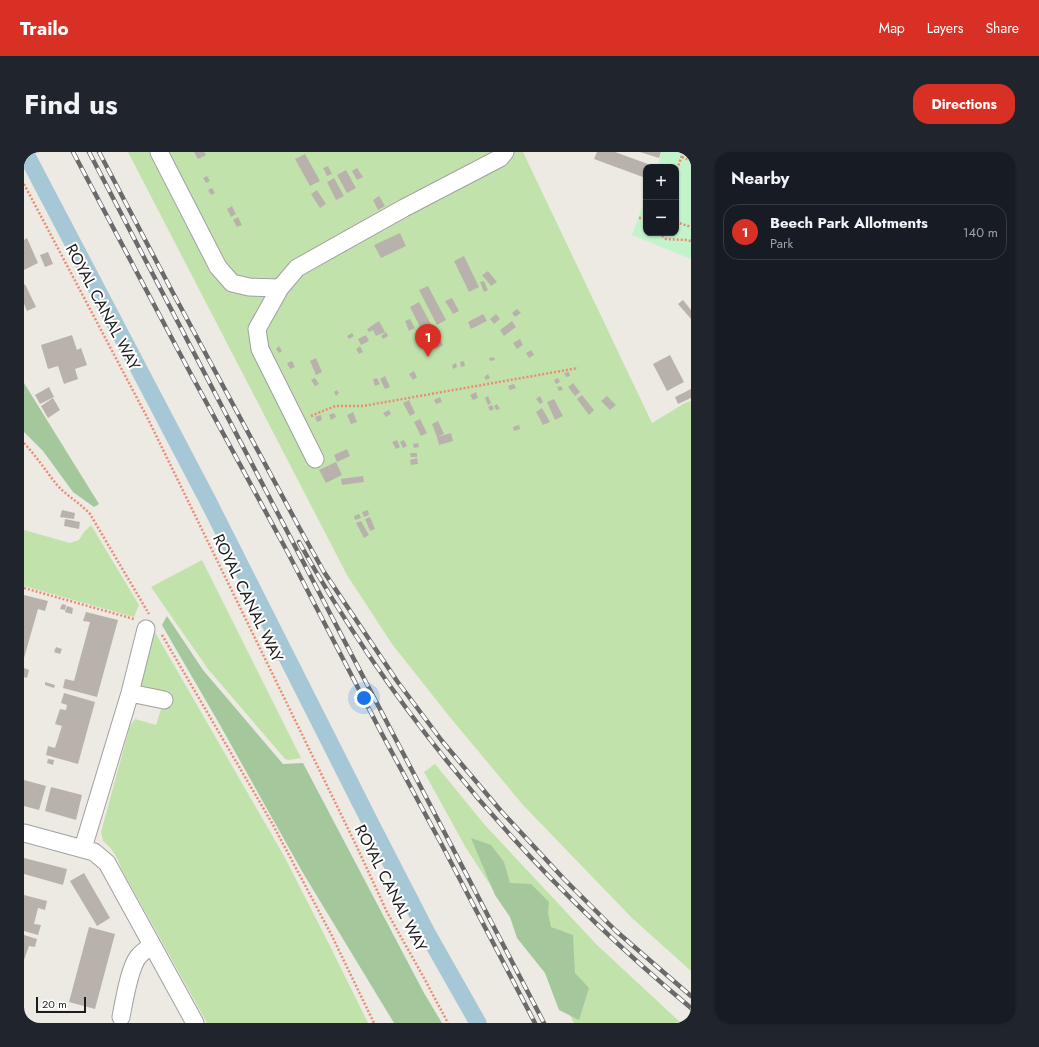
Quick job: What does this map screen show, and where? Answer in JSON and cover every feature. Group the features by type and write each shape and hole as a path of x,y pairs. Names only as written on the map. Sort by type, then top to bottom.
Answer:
{"street":[{"path":"159,152 218,267 232,283 249,287 280,288"},
{"path":"315,459 260,349 258,329 280,288 296,268 404,208 500,158 505,152"},
{"path":"83,848 130,693 153,627"},
{"path":"130,693 164,700"},
{"path":"24,833 83,848 94,852 107,863 195,1023"},
{"path":"121,1017 132,969 137,958 152,945"}],"path":[{"path":"679,165 683,152"},
{"path":"682,157 691,162"},
{"name":"ROYAL CANAL WAY","path":"24,184 148,419 387,912 448,1023"},
{"path":"679,223 691,227"},
{"path":"662,236 666,239 691,241"},
{"path":"296,422 335,406 363,406 578,368"},
{"path":"24,443 69,497 83,505 90,514 153,627 272,823 332,936 374,1023"},
{"path":"24,588 140,620 153,627"},
{"path":"24,1021 28,1023"}],"green space":[{"path":"128,152 523,152 652,423 685,403 691,401 691,971 632,918 523,805 449,716 392,644 347,575"},
{"path":"662,152 691,152 691,259 632,235 643,205 643,236 679,236 679,164 658,164"},
{"path":"24,383 99,504 94,507 73,492 43,451 24,432"},
{"path":"91,525 139,605 134,617 24,586 24,530 70,543 79,540"},
{"path":"202,560 301,758 289,760 285,759 208,669 151,587"},
{"path":"167,616 203,670 283,764 303,763 424,993 442,1023 394,1023 303,873 162,625"},
{"path":"152,627 284,856 368,1023 207,1023 122,870 117,858 110,847 103,841 101,832 130,726 135,719 156,725 165,696 148,691 141,686 139,677"},
{"path":"435,764 484,824 597,945 681,1023 574,1023 551,978 466,848 424,772"},
{"path":"471,838 491,845 504,862 510,883 531,884 549,902 548,913 551,927 573,935 575,973 589,988 579,1020 559,1010 545,973 517,938 510,917 495,895"}],"building":[{"path":"194,152 204,152 206,155 198,159"},
{"path":"597,152 615,152 648,164 643,164 643,177 594,159"},
{"path":"640,152 661,152 659,158"},
{"path":"305,154 320,181 310,186 295,159"},
{"path":"328,166 332,174 327,176 323,168"},
{"path":"357,168 363,177 357,180 352,171"},
{"path":"346,170 356,188 347,193 337,175"},
{"path":"207,176 210,181 206,183 203,178"},
{"path":"334,178 344,196 336,200 327,182"},
{"path":"212,188 215,193 211,195 208,190"},
{"path":"317,190 326,204 320,208 311,194"},
{"path":"379,196 385,206 378,210 373,200"},
{"path":"232,206 236,214 231,217 227,209"},
{"path":"238,217 242,225 237,227 233,220"},
{"path":"400,233 406,246 381,258 374,245"},
{"path":"27,238 38,263 24,270 24,240"},
{"path":"48,252 53,264 45,267 40,255"},
{"path":"464,256 479,287 469,292 454,261"},
{"path":"488,271 497,282 491,286 482,275"},
{"path":"484,281 488,290 484,292 480,282"},
{"path":"25,284 36,307 27,311 24,304"},
{"path":"428,286 446,320 437,325 419,290"},
{"path":"452,298 459,311 453,314 445,301"},
{"path":"683,300 691,310 691,319 678,304"},
{"path":"419,302 433,328 423,333 410,307"},
{"path":"517,309 521,313 515,317 512,313"},
{"path":"483,314 487,321 471,329 468,322"},
{"path":"496,314 500,319 494,324 490,319"},
{"path":"410,319 415,328 409,331 405,321"},
{"path":"379,321 385,332 376,336 373,330 369,332 367,329"},
{"path":"512,321 516,327 504,336 500,330"},
{"path":"435,331 443,345 437,348 429,335"},
{"path":"386,332 388,336 383,339 381,336"},
{"path":"352,333 354,336 349,339 347,336"},
{"path":"72,335 77,350 81,348 87,365 75,369 78,379 64,384 58,366 48,369 41,345"},
{"path":"366,335 369,341 361,345 358,339"},
{"path":"420,335 422,338 418,340 416,338"},
{"path":"424,338 429,344 424,347 420,340"},
{"path":"520,339 523,345 517,349 513,343"},
{"path":"279,346 282,351 279,353 276,349"},
{"path":"360,346 363,352 359,354 356,349"},
{"path":"531,350 534,355 529,358 526,353"},
{"path":"670,355 684,382 667,391 653,364"},
{"path":"494,357 495,360 490,361 489,358"},
{"path":"316,358 322,372 316,375 310,361"},
{"path":"292,361 295,367 290,369 287,363"},
{"path":"464,361 465,366 461,367 460,362"},
{"path":"456,363 457,367 453,369 452,365"},
{"path":"414,371 417,377 413,380 409,374"},
{"path":"569,372 570,376 566,377 564,373"},
{"path":"488,374 490,378 486,380 484,377"},
{"path":"385,376 390,387 385,389 380,379"},
{"path":"315,378 319,384 315,386 311,380"},
{"path":"377,378 380,384 375,386 373,379"},
{"path":"558,378 560,382 556,384 554,380"},
{"path":"573,383 580,392 575,396 568,387"},
{"path":"514,384 516,388 510,390 508,386"},
{"path":"561,386 563,390 559,391 557,387"},
{"path":"49,387 54,397 40,404 35,395"},
{"path":"691,389 691,398 678,404 675,397"},
{"path":"337,390 339,393 336,396 334,392"},
{"path":"476,392 478,398 473,400 470,395"},
{"path":"582,395 594,410 589,415 577,399"},
{"path":"488,396 491,403 488,405 485,398"},
{"path":"540,396 543,402 540,404 536,399"},
{"path":"607,396 616,405 610,410 601,401"},
{"path":"440,397 442,402 436,404 434,400"},
{"path":"53,398 60,410 48,418 41,406"},
{"path":"554,399 563,416 555,420 547,402"},
{"path":"409,400 415,413 410,416 403,403"},
{"path":"497,404 500,409 496,410 494,406"},
{"path":"492,405 494,409 490,411 488,407"},
{"path":"542,408 550,422 543,425 536,412"},
{"path":"389,410 391,414 386,417 383,413"},
{"path":"353,412 357,422 351,424 347,415"},
{"path":"334,413 336,417 331,420 329,415"},
{"path":"321,415 322,420 317,422 315,417"},
{"path":"420,419 427,433 421,436 414,422"},
{"path":"438,421 444,434 437,437 432,424"},
{"path":"519,425 520,429 514,431 513,427"},
{"path":"451,433 453,441 439,445 437,437"},
{"path":"397,440 400,447 396,449 392,442"},
{"path":"404,440 407,446 403,448 400,442"},
{"path":"418,443 419,447 414,448 413,444"},
{"path":"347,449 350,456 337,462 334,455"},
{"path":"410,453 417,453 417,457 411,457"},
{"path":"417,458 418,464 411,465 410,460"},
{"path":"336,462 342,475 326,483 319,470"},
{"path":"363,476 364,482 342,485 341,479"},
{"path":"62,510 75,513 74,519 60,517"},
{"path":"368,510 369,515 364,517 362,512"},
{"path":"359,514 361,518 355,520 354,516"},
{"path":"370,517 375,529 370,531 365,519"},
{"path":"65,519 80,522 79,529 64,526"},
{"path":"361,521 369,535 364,538 356,523"},
{"path":"24,595 48,601 45,611 38,609 24,658"},
{"path":"62,604 66,605 65,610 60,609"},
{"path":"67,606 73,608 72,614 65,612"},
{"path":"86,612 118,620 97,697 63,688 65,679 74,681 90,622 83,621"},
{"path":"56,647 62,649 60,654 54,652"},
{"path":"24,668 29,670 27,678 24,677"},
{"path":"45,682 55,685 54,688 45,685"},
{"path":"64,693 95,702 78,764 46,755 48,746 55,748 62,726 55,724 60,709 66,710 67,705 61,703"},
{"path":"48,759 54,760 53,765 47,763"},
{"path":"24,780 46,786 39,810 24,806"},
{"path":"51,787 82,795 76,820 45,811"},
{"path":"24,858 67,869 63,885 24,874"},
{"path":"84,873 110,918 97,926 70,881"},
{"path":"24,895 47,901 45,910 38,908 34,924 41,925 38,935 24,931"},
{"path":"89,927 115,934 95,1009 69,1002"},
{"path":"24,935 37,939 35,947 29,946 24,960"}],"waterway":[{"path":"25,152 207,499 427,933 478,1023"}],"railway":[{"path":"73,152 288,553 535,1023"},
{"path":"89,152 544,1023"},
{"path":"99,152 173,293 324,572 397,681 442,741 501,811 564,879 616,931 691,996"},
{"path":"299,542 338,608 380,672 426,734 474,793 524,850 578,905 633,958 691,1008"}],"place":[{"name":"Beech Park Allotments","path":"428,357"}]}
